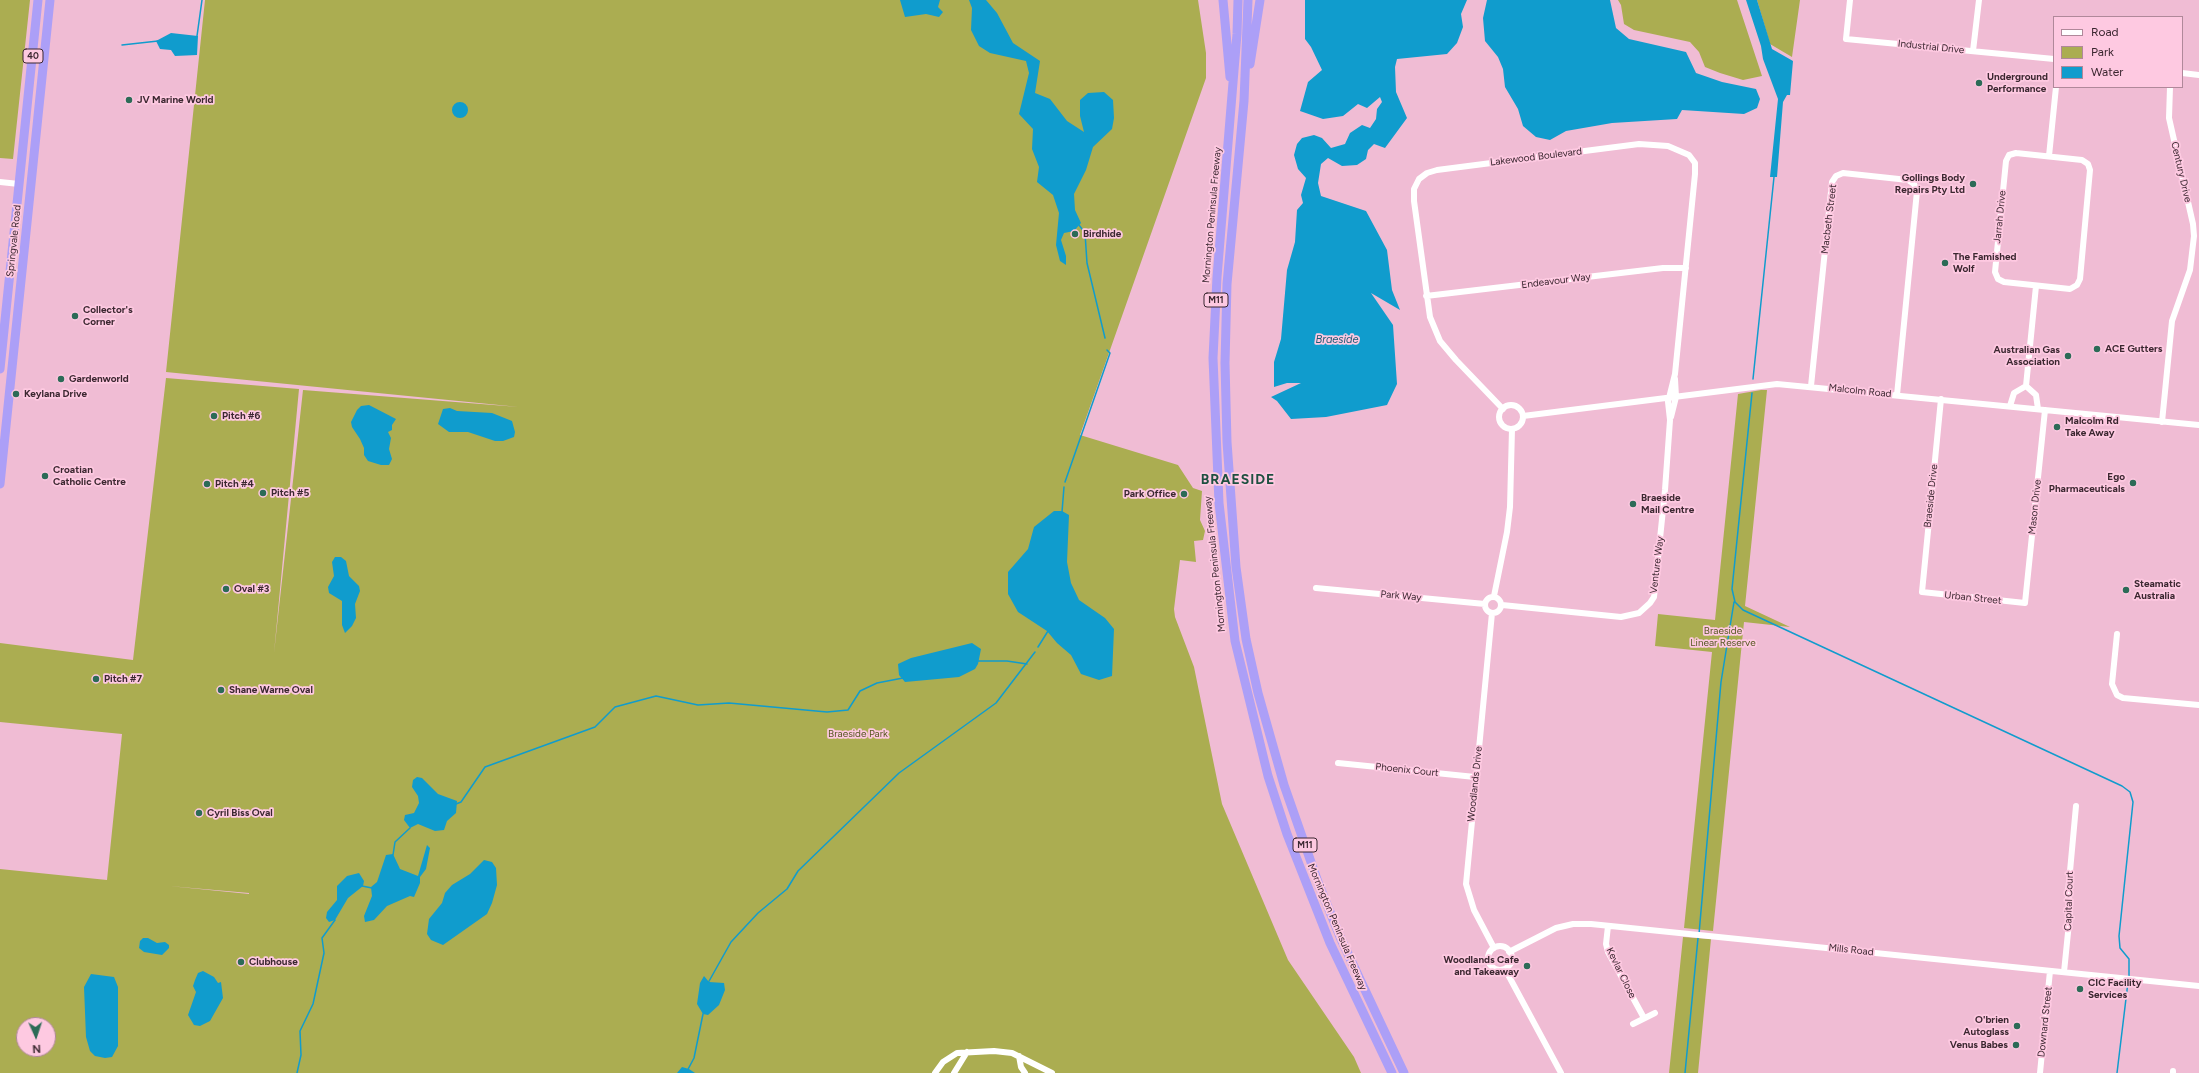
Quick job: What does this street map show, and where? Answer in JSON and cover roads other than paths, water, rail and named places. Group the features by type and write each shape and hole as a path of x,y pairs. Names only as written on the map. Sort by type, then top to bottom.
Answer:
{"highway":[{"name":"Springvale Road","path":"0,370 2,322 19,184 38,0"},
{"name":"Springvale Road","path":"0,484 50,0"},
{"path":"1223,0 1232,100"},
{"name":"Mornington Peninsula Freeway","path":"1238,0 1232,100 1217,277 1213,358 1219,503 1235,641 1268,776 1304,880 1330,943 1392,1073"},
{"name":"Mornington Peninsula Freeway","path":"1248,0 1244,101 1227,284 1225,363 1228,450 1236,567 1246,639 1258,692 1284,785 1319,885 1341,939 1404,1073"},
{"path":"1244,101 1260,0"},
{"path":"2,337 15,338"},
{"path":"1330,943 1388,1073"}],"street":[{"name":"Industrial Drive","path":"1850,0 1846,38 2053,59"},
{"path":"1974,51 1979,0"},
{"path":"2183,73 2199,75"},
{"path":"2049,156 2056,88"},
{"name":"Century Drive","path":"2162,422 2172,322 2190,270 2194,236 2193,224 2169,118 2170,88"},
{"name":"Lakewood Boulevard","path":"1503,409 1440,341 1430,317 1414,201 1417,184 1427,173 1437,170 1639,144 1668,146 1680,149 1689,155 1694,164 1686,268 1675,374 1669,398"},
{"name":"Jarrah Drive","path":"2016,153 2082,160 2088,164 2090,170 2080,280 2077,285 2070,289 2036,286 2004,282 1998,279 1995,272 2006,161 2009,155 2016,153"},
{"name":"Macbeth Street","path":"1811,386 1832,182 1836,176 1842,173 1908,180 1914,184 1917,191 1897,395"},
{"path":"0,182 19,184"},
{"name":"Endeavour Way","path":"1426,296 1664,268 1686,268"},
{"path":"2026,386 2036,286"},
{"name":"Lakewood Boulevard","path":"1675,374 1676,397"},
{"name":"Malcolm Road","path":"1523,416 1740,389 1764,384 1811,386 2199,426"},
{"path":"2010,406 2014,393 2026,386"},
{"path":"2026,386 2036,395 2042,410"},
{"name":"Venture Way","path":"1670,420 1676,397"},
{"name":"Venture Way","path":"1502,605 1621,617 1639,613 1650,603 1656,586 1670,420 1669,398"},
{"name":"Braeside Drive","path":"1922,592 1941,399"},
{"path":"1509,406 1516,406 1521,411 1523,416 1520,424 1512,429 1506,428 1501,423 1500,416 1503,409 1509,406"},
{"name":"Mason Drive","path":"2025,603 2042,410"},
{"path":"1494,596 1507,532 1510,507 1512,429"},
{"name":"Park Way","path":"1316,588 1485,604"},
{"name":"Urban Street","path":"1922,592 2025,603"},
{"path":"1494,596 1501,600 1502,605 1498,612 1492,613 1487,611 1485,604 1487,599 1494,596"},
{"name":"Woodlands Drive","path":"1492,613 1475,777 1466,884 1474,910 1494,948"},
{"path":"2117,634 2112,684 2117,695 2123,698 2199,705"},
{"name":"Phoenix Court","path":"1338,763 1475,777"},
{"name":"Capital Court","path":"2064,972 2070,913 2068,893 2076,806"},
{"name":"Mills Road","path":"1510,952 1556,928 1573,924 1714,936 2199,986"},
{"name":"Kevlar Close","path":"1608,926 1606,944 1608,952 1644,1018"},
{"path":"1501,947 1510,952 1511,962 1505,968 1495,969 1489,964 1488,957 1494,948 1501,947"},
{"path":"1505,968 1561,1073"},
{"name":"Downard Street","path":"2040,1073 2050,971"},
{"path":"1633,1024 1655,1013"},
{"path":"935,1073 944,1062 957,1053 994,1051 1012,1053 1052,1073"},
{"path":"954,1073 967,1052"},
{"path":"1019,1056 1021,1067 1025,1073"}],"water":[{"path":"900,0 940,0 938,7 943,12 939,17 926,14 905,17"},
{"path":"969,0 986,0 997,13 1013,43 1040,61 1035,93 1050,99 1067,121 1084,132 1080,116 1080,100 1088,93 1104,92 1113,100 1114,118 1112,129 1093,147 1086,170 1074,194 1075,210 1081,223 1074,231 1064,233 1061,240 1066,256 1066,265 1060,261 1056,245 1059,213 1053,195 1037,182 1039,167 1032,149 1033,129 1019,114 1029,73 1026,61 990,53 979,46 971,30 972,8"},
{"name":"Braeside","path":"1305,0 1467,0 1461,14 1463,27 1457,43 1447,54 1397,59 1395,67 1396,92 1407,118 1385,148 1374,144 1368,150 1366,159 1357,165 1342,166 1328,158 1321,164 1318,183 1321,196 1366,211 1387,250 1392,290 1400,310 1371,293 1393,325 1397,384 1387,405 1326,417 1291,419 1277,401 1271,397 1301,383 1287,383 1274,387 1274,362 1281,339 1287,270 1295,242 1297,210 1303,203 1301,195 1306,178 1298,169 1294,155 1297,144 1302,138 1314,135 1322,138 1331,148 1345,144 1350,133 1362,125 1370,128 1376,119 1377,109 1382,102 1380,97 1367,108 1358,104 1343,116 1323,119 1300,111 1308,82 1322,70 1311,47 1305,39"},
{"path":"1487,0 1610,0 1616,28 1629,39 1686,52 1696,73 1722,82 1756,89 1760,99 1757,108 1744,114 1682,110 1677,119 1612,123 1566,131 1550,140 1536,137 1523,126 1518,109 1505,87 1503,69 1498,57 1485,41 1483,18"},
{"path":"1746,0 1757,0 1772,49 1793,61 1790,95 1787,95 1783,102 1777,177 1770,177 1778,99 1763,59 1761,46"},
{"path":"171,33 198,36 197,55 175,56 171,50 160,49 156,41"},
{"path":"460,102 466,104 468,110 466,116 460,118 454,116 452,110 454,104"},
{"path":"369,405 396,419 392,425 392,430 388,432 391,438 389,449 392,459 389,465 381,465 368,461 364,455 364,448 360,439 352,427 351,422 357,410 361,406"},
{"path":"450,408 457,411 492,413 512,421 515,432 514,437 503,441 495,441 468,432 449,432 438,424 443,409"},
{"path":"1054,511 1062,511 1069,515 1067,562 1071,583 1079,600 1105,618 1114,629 1112,676 1099,680 1081,674 1071,655 1057,643 1047,631 1018,612 1008,594 1008,572 1028,549 1034,527"},
{"path":"335,557 341,557 346,561 349,576 359,586 360,591 355,604 356,618 352,626 345,633 342,625 342,601 329,593 328,587 334,576 332,562"},
{"path":"972,643 981,649 978,664 975,669 959,677 905,682 899,675 898,664 911,658"},
{"path":"417,777 422,778 438,794 457,801 456,813 447,821 444,830 435,831 418,824 410,828 404,820 405,815 414,813 419,803 418,796 412,787 413,780"},
{"path":"427,845 430,848 426,869 420,877 420,883 414,897 410,896 387,906 374,920 365,922 364,916 372,896 371,887 377,882 386,855 393,854 400,869 418,876"},
{"path":"484,860 492,862 496,868 497,885 487,914 443,945 431,940 427,934 429,919 442,903 445,893 452,885 470,874"},
{"path":"359,873 364,881 363,886 348,898 335,920 329,922 326,918 327,912 337,900 337,886 347,876"},
{"path":"143,938 148,938 157,943 165,942 169,945 169,948 162,955 144,952 139,948 140,941"},
{"path":"203,971 214,977 218,983 221,982 223,998 210,1021 200,1026 194,1025 188,1015 196,992 193,986 195,980 198,973"},
{"path":"91,974 114,977 118,987 118,1046 112,1057 105,1058 95,1056 90,1051 86,1037 84,987"},
{"path":"704,976 709,982 724,983 725,990 719,1005 708,1015 703,1014 697,1004 700,983"},
{"path":"682,1067 689,1069 695,1073 677,1073"}],"waterway":[{"path":"197,36 202,0"},
{"path":"122,45 158,41"},
{"path":"1753,379 1774,177"},
{"path":"1079,225 1085,233 1087,263 1105,338"},
{"path":"1065,482 1110,353 1107,350"},
{"path":"1752,393 1732,589 1735,602 1743,610 2122,786 2130,792 2133,802 2119,936 2120,948 2129,959 2129,978"},
{"path":"1062,512 1064,487"},
{"path":"1699,934 1721,682 1734,602"},
{"path":"1038,647 1048,631"},
{"path":"708,983 731,942 758,913 787,889 798,871 899,773 996,703 1035,652"},
{"path":"977,661 1007,661 1027,664"},
{"path":"456,804 461,802 485,767 595,727 615,707 656,696 698,705 729,703 827,712 848,710 860,691 877,683 903,678"},
{"path":"393,855 395,842 410,828"},
{"path":"362,886 372,888"},
{"path":"297,1073 301,1055 300,1031 313,1004 324,953 322,938 335,920"},
{"path":"1685,1073 1698,938"},
{"path":"2117,1073 2128,982"},
{"path":"686,1073 694,1058 703,1014"}],"place":[{"name":"Underground Performance","path":"1979,83"},
{"name":"JV Marine World","path":"129,100"},
{"name":"Gollings Body Repairs Pty Ltd","path":"1973,184"},
{"name":"Birdhide","path":"1075,234"},
{"name":"The Famished Wolf","path":"1945,263"},
{"name":"Collector's Corner","path":"75,316"},
{"name":"ACE Gutters","path":"2097,349"},
{"name":"Australian Gas Association","path":"2068,356"},
{"name":"Gardenworld","path":"61,379"},
{"name":"Keylana Drive","path":"16,394"},
{"name":"Pitch #6","path":"214,416"},
{"name":"Malcolm Rd Take Away","path":"2057,427"},
{"name":"Croatian Catholic Centre","path":"45,476"},
{"name":"Ego Pharmaceuticals","path":"2133,483"},
{"name":"Pitch #4","path":"207,484"},
{"name":"Pitch #5","path":"263,493"},
{"name":"Park Office","path":"1184,494"},
{"name":"Braeside Mail Centre","path":"1633,504"},
{"name":"Oval #3","path":"226,589"},
{"name":"Steamatic Australia","path":"2126,590"},
{"name":"Pitch #7","path":"96,679"},
{"name":"Shane Warne Oval","path":"221,690"},
{"name":"Cyril Biss Oval","path":"199,813"},
{"name":"Clubhouse","path":"241,962"},
{"name":"Woodlands Cafe and Takeaway","path":"1527,966"},
{"name":"CIC Facility Services","path":"2080,989"},
{"name":"O'brien Autoglass","path":"2017,1026"},
{"name":"Venus Babes","path":"2016,1045"}],"district":[{"name":"BRAESIDE","path":"1238,480"}],"park label":[{"name":"Braeside Linear Reserve","path":"1723,636"},
{"name":"Braeside Park","path":"858,734"}]}
